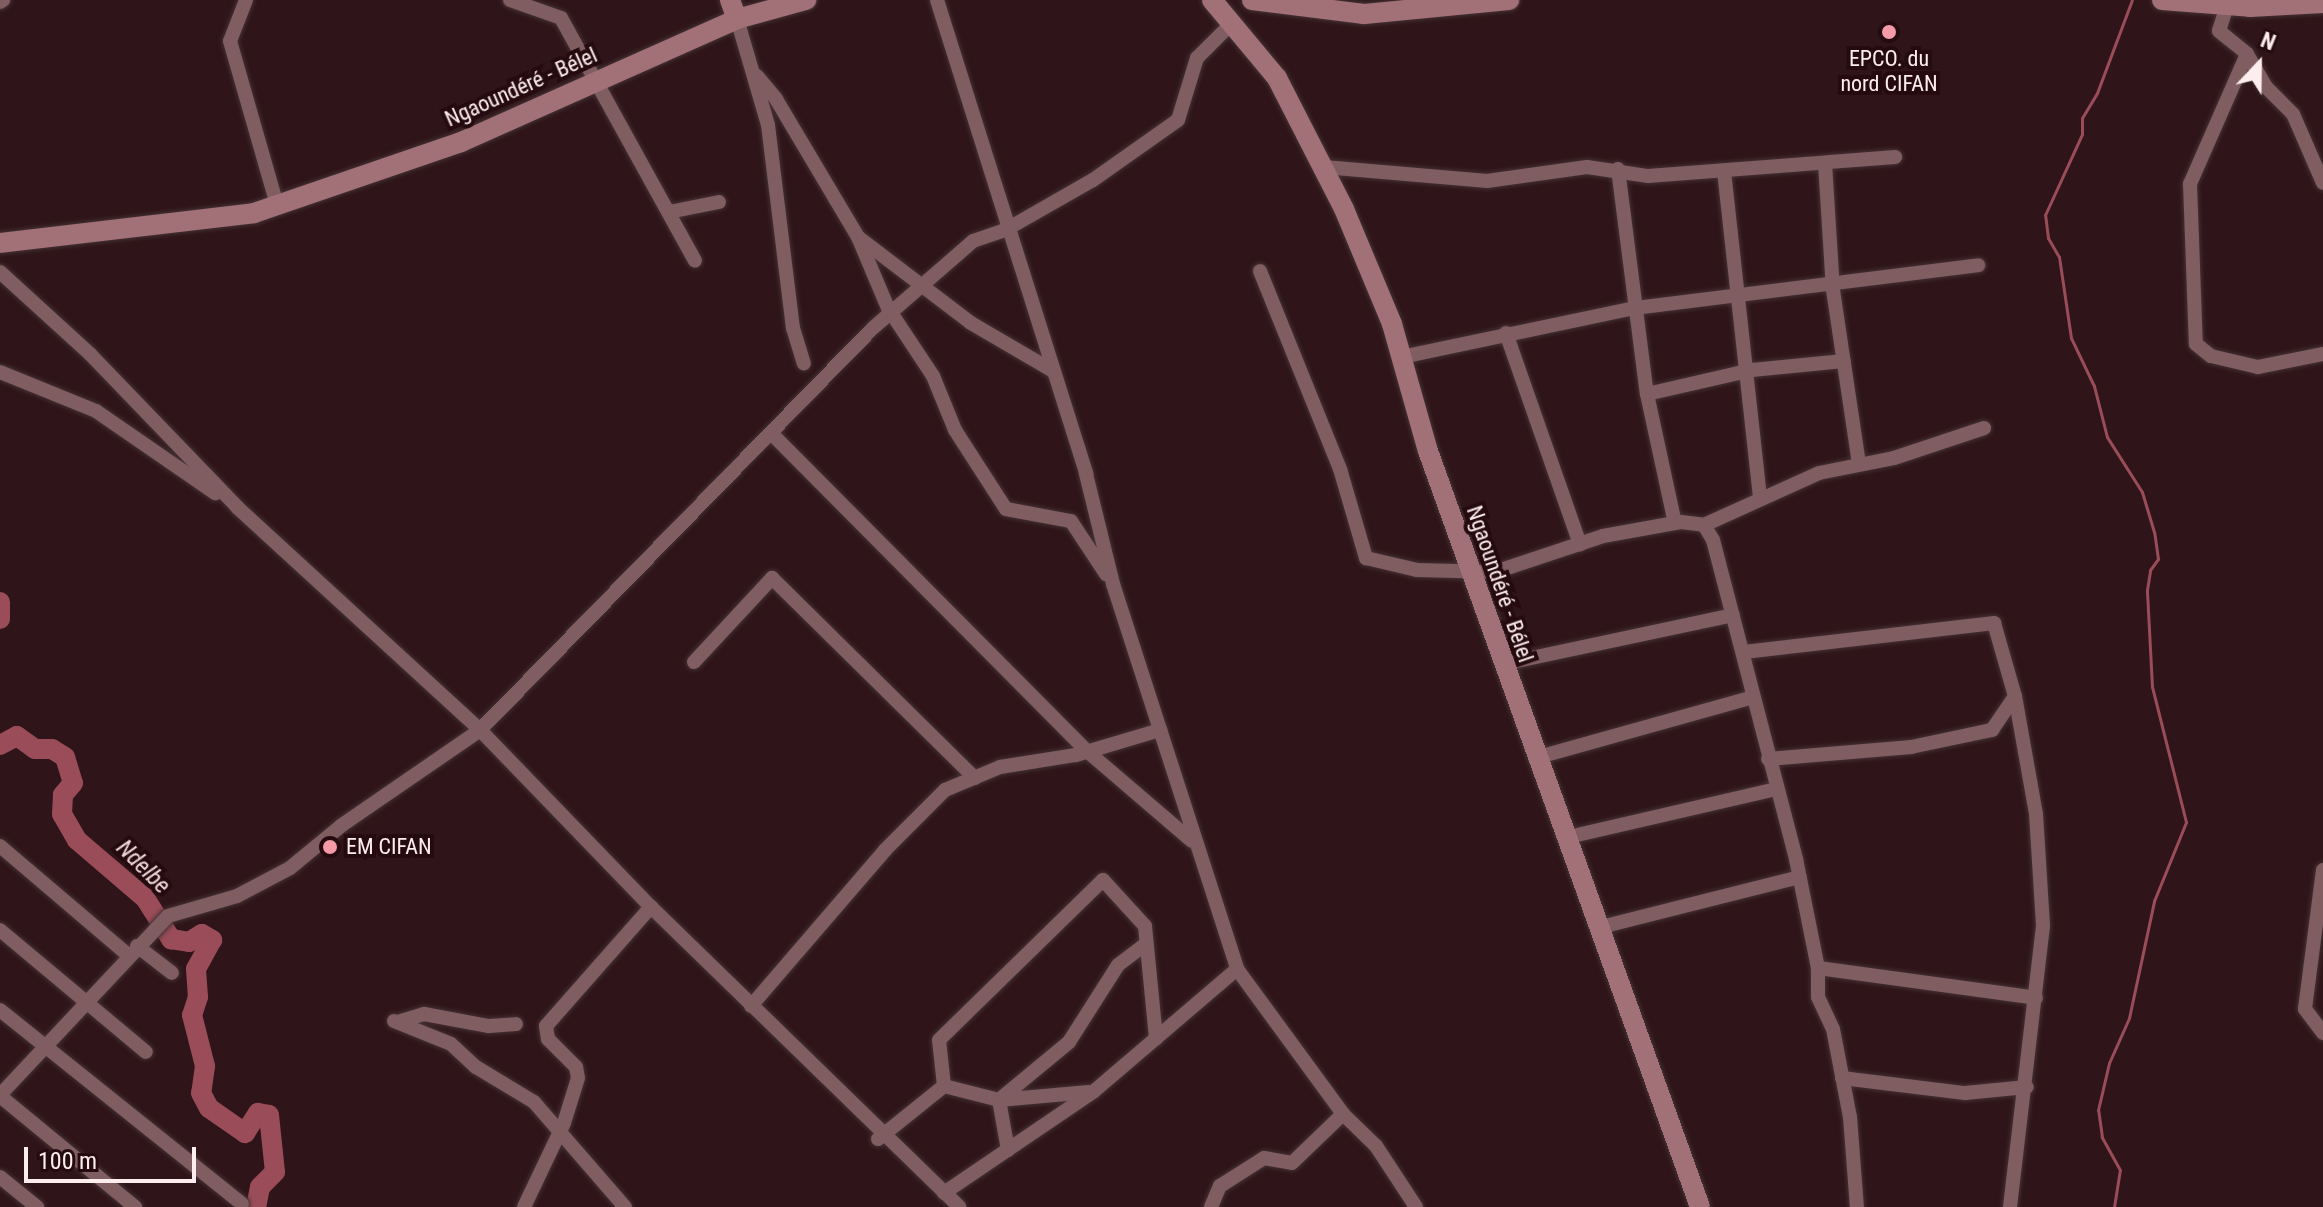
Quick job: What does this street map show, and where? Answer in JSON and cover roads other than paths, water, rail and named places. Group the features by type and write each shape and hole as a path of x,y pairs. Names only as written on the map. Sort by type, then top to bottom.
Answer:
{"main road":[{"name":"Ngaoundéré - Bélel","path":"0,243 254,213 461,142 592,81 731,5 806,0"},
{"name":"Ngaoundéré - Bélel","path":"1212,0 1277,78 1324,167 1392,324 1428,451 1535,758 1700,1207"},
{"path":"1252,0 1312,5 1364,14 1509,0"},
{"path":"2162,0 2227,6 2323,3"}],"street":[{"path":"246,0 230,41 277,205"},
{"path":"510,0 559,16 592,81 695,261"},
{"path":"937,0 1053,371 1113,584 1193,841 1237,969 1343,1114 1376,1146 1416,1207"},
{"path":"731,5 757,76 787,250 793,328 804,363"},
{"path":"2227,6 2219,31 2247,54 2266,87 2293,114 2323,183"},
{"path":"135,1207 0,1096 86,1000 168,916 237,896 290,868 342,825 480,730 891,312 973,241 1008,228 1093,180 1178,120 1197,58 1232,23"},
{"path":"2247,54 2190,184 2196,344 2211,356 2258,367 2323,354"},
{"path":"757,76 776,99 858,237 891,312 933,376 955,430 1006,509 1071,521 1113,584"},
{"path":"1324,167 1487,181 1587,167 1618,169 1648,176 1895,157"},
{"path":"1825,163 1833,283 1859,464"},
{"path":"1618,169 1647,394 1675,523"},
{"path":"1724,171 1760,498"},
{"path":"669,212 719,202"},
{"path":"858,237 971,323 1053,371"},
{"path":"1402,357 1638,308 1978,265"},
{"path":"1260,271 1340,469 1366,558 1417,570 1495,572 1580,544 1675,523 1704,525 1760,498 1859,464 1984,428"},
{"path":"0,272 90,354 238,508 480,730 651,907 881,1137 959,1207"},
{"path":"1506,333 1580,544"},
{"path":"1647,394 1746,371 1844,361"},
{"path":"0,372 96,411 238,508"},
{"path":"773,435 1087,751 1193,841"},
{"path":"1704,525 1744,652 1768,759 1800,877 1818,968 1818,997 1833,1029 1842,1078 1857,1207"},
{"path":"694,662 772,578 975,778"},
{"path":"1503,664 1733,615"},
{"path":"1744,652 1994,623 2015,696 2036,814 2043,926 2027,1087 2010,1207"},
{"path":"1768,759 1911,747 1992,730 2015,696"},
{"path":"1535,758 1753,697"},
{"path":"751,1006 885,850 945,790 1000,767 1087,751 1160,730"},
{"path":"1564,838 1777,789"},
{"path":"0,846 133,950 172,973"},
{"path":"2323,870 2305,1009 2323,1033"},
{"path":"1597,928 1800,877"},
{"path":"944,1086 939,1040 1103,880 1145,926 1156,1038"},
{"path":"528,1204 561,1128 578,1072 548,1039 546,1026 651,907"},
{"path":"0,930 146,1052"},
{"path":"999,1100 1069,1042 1118,965 1146,944"},
{"path":"1818,968 2036,998"},
{"path":"944,1193 1093,1092 1237,969"},
{"path":"0,1010 242,1204"},
{"path":"516,1024 489,1026 424,1014 398,1021 451,1044 561,1128 585,1166 625,1207"},
{"path":"1842,1078 1965,1093 2027,1087"},
{"path":"881,1137 944,1086"},
{"path":"944,1086 999,1100 1093,1092"},
{"path":"999,1100 1008,1150"},
{"path":"1211,1207 1220,1186 1264,1158 1292,1163 1343,1114"},
{"path":"0,1177 37,1207"}],"waterway":[{"path":"2114,1207 2120,1170 2102,1137 2098,1110 2109,1063 2129,1018 2154,901 2186,822 2152,687 2147,590 2150,570 2158,559 2154,532 2142,492 2107,437 2094,386 2071,338 2059,257 2048,238 2045,215 2082,134 2082,118 2097,93 2132,0"},
{"name":"Ndelbe","path":"0,602 0,619"},
{"name":"Ndelbe","path":"0,745 17,736 35,749 52,749 65,757 73,783 63,795 62,814 77,840 145,898 171,939 189,942 202,934 212,940 196,969 198,997 192,1015 205,1066 201,1093 209,1108 245,1133 258,1113 269,1115 275,1172 260,1187 256,1207"}],"place":[{"name":"EPCO. du nord CIFAN","path":"1889,32"},
{"name":"EM CIFAN","path":"330,847"}]}
